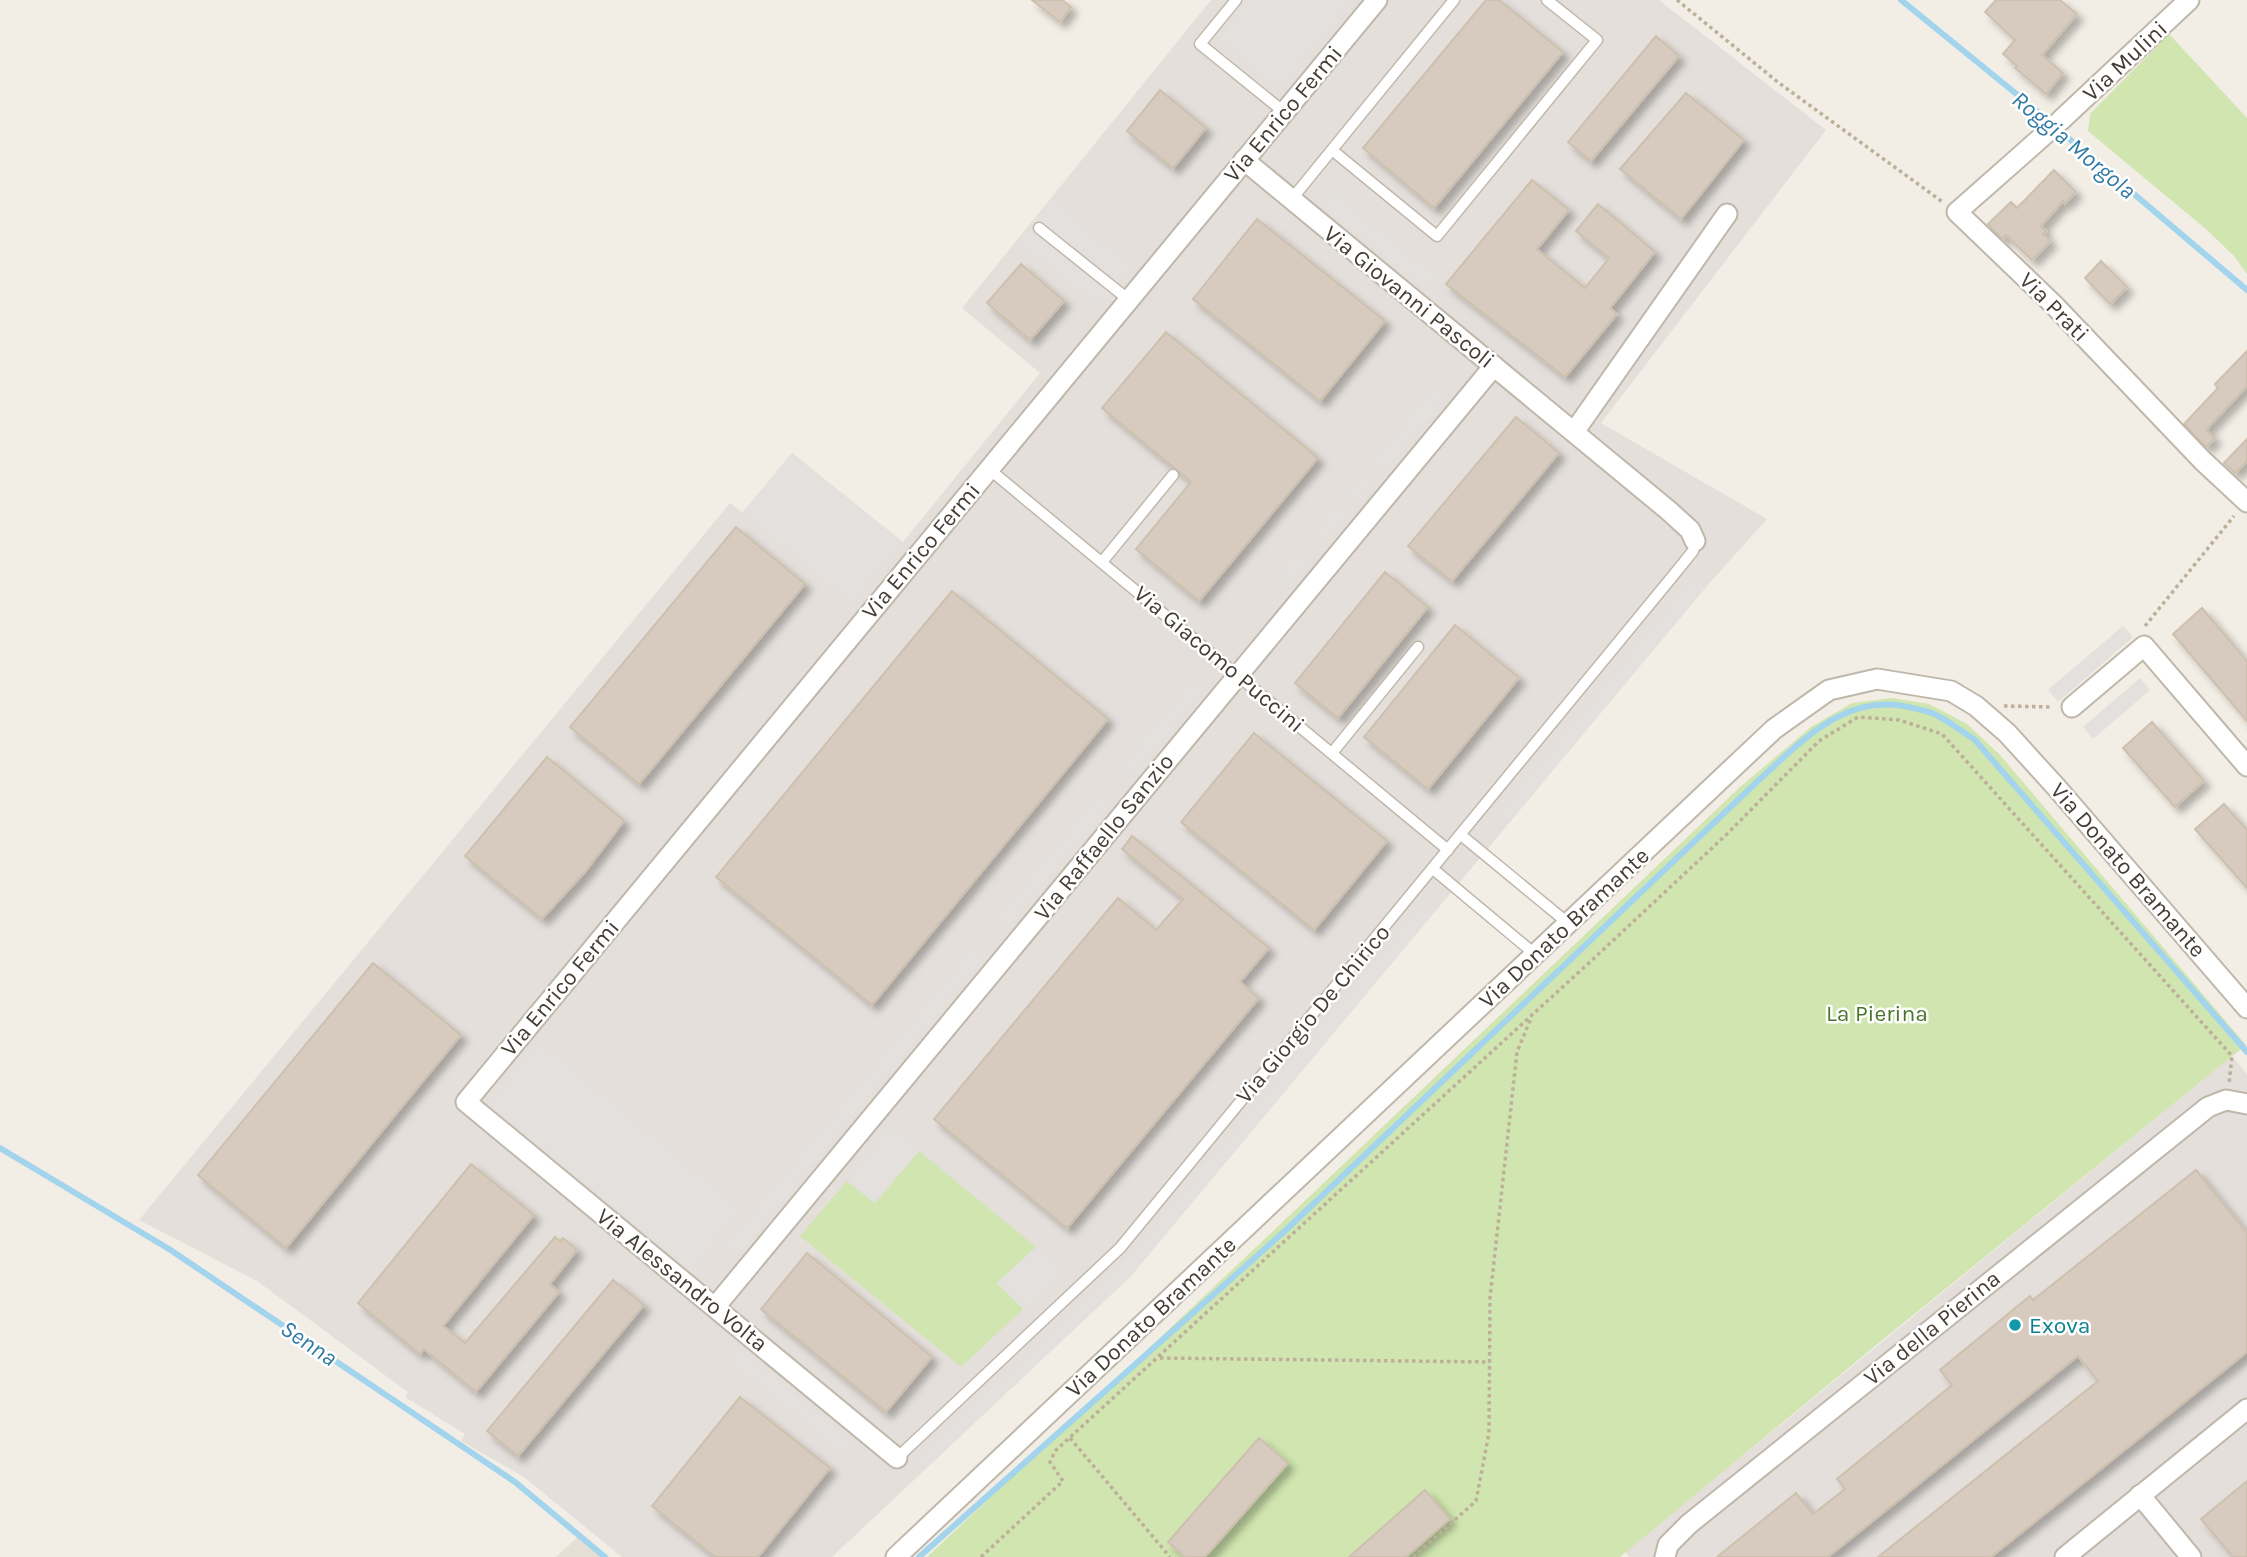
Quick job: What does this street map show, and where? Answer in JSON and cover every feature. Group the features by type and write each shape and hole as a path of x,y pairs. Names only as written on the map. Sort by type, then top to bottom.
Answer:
{"street":[{"name":"Via Enrico Fermi","path":"466,1102 1377,0"},
{"name":"Via Mulini","path":"1957,212 2054,127 2189,0"},
{"name":"Via Giovanni Pascoli","path":"1244,160 1668,510 1690,530 1695,541"},
{"name":"Via Prati","path":"1957,212 2053,304 2203,461 2246,502"},
{"path":"1574,432 1727,214"},
{"name":"Via Raffaello Sanzio","path":"715,1307 1494,366"},
{"path":"2072,707 2144,646 2247,766"},
{"name":"Via Donato Bramante","path":"896,1557 1774,729 1829,690 1877,679 1951,691 1976,706 2007,733 2057,788 2247,1008"},
{"name":"Via Alessandro Volta","path":"466,1102 897,1458"},
{"path":"2217,1103 2247,1104"},
{"name":"Via della Pierina","path":"1665,1557 1668,1545 1689,1524 2217,1103"},
{"path":"2065,1557 2247,1409"},
{"path":"2140,1495 2191,1557"}],"lane":[{"path":"1236,0 1200,44 1284,112"},
{"path":"1291,200 1454,0"},
{"path":"1332,150 1437,236 1597,40 1546,0"},
{"path":"1039,228 1129,300"},
{"name":"Via Giacomo Puccini","path":"989,468 1448,850"},
{"path":"1102,562 1173,475"},
{"name":"Via Giorgio De Chirico","path":"897,1458 1120,1248 1693,551 1695,541"},
{"path":"1332,753 1418,648"},
{"path":"1461,835 1569,924"},
{"path":"1433,869 1536,955"}],"path":[{"path":"1678,0 1779,83 1957,212"},
{"path":"2145,626 2246,502"},
{"path":"1976,706 2072,707"},
{"path":"981,1557 1063,1481 1050,1462 1055,1451 1726,835 1819,741 1858,717 1899,720 1942,734 2232,1056 2217,1103"},
{"path":"1413,1557 1476,1501 1489,1433 1490,1298 1517,1052 1531,1016"},
{"path":"1158,1357 1490,1362"},
{"path":"1070,1438 1170,1557"}],"shaded area":[{"path":"1211,0 1659,0 1826,130 1601,423 1767,519 1706,587 1130,1277 832,1557 622,1557 524,1477 461,1441 465,1434 405,1397 408,1392 257,1281 139,1220 730,503 743,513 792,453 903,542 1040,373 962,308"},
{"path":"1249,0 1352,0 1279,89 1218,38"},
{"path":"1329,190 1435,276 1425,289 1319,203"},
{"path":"1051,200 1131,266 1098,307 1017,241"},
{"path":"1437,385 1448,394 1385,470 1374,461"},
{"path":"792,453 902,543 852,604 742,513"},
{"path":"1361,477 1372,486 1358,503 1347,493"},
{"path":"1335,508 1346,517 1328,539 1317,530"},
{"path":"1296,554 1308,564 1291,585 1279,575"},
{"path":"1694,577 1706,587 1507,823 1498,815"},
{"path":"2123,626 2133,637 2058,702 2048,690"},
{"path":"2140,678 2150,690 2093,739 2083,727"},
{"path":"1192,681 1203,690 1131,777 1120,768"},
{"path":"1102,790 1113,799 1006,929 996,920"},
{"path":"1419,908 1430,917 1130,1277 925,1468 916,1458 1098,1290 1138,1247"},
{"path":"972,949 983,958 735,1258 723,1248"},
{"path":"540,1042 741,1210 690,1271 489,1103"},
{"path":"2232,1056 2247,1074 2247,1557 1629,1557 1625,1552"},
{"path":"890,1127 919,1151 875,1203 847,1181"},
{"path":"1036,1247 1065,1270 1023,1309 997,1283"},
{"path":"741,1350 855,1444 845,1455 731,1362"},
{"path":"581,1534 609,1557 556,1557"}],"green space":[{"path":"2169,34 2247,118 2247,274 2234,256 2206,229 2088,131 2090,114"},
{"name":"La Pierina","path":"1892,698 1929,704 1967,724 2000,755 2246,1045 1620,1557 927,1557 1739,788 1811,727 1852,703"},
{"path":"919,1151 1036,1247 997,1283 1023,1309 961,1367 800,1236 847,1181 875,1203"}],"building":[{"path":"1032,0 1062,0 1071,7 1060,22"},
{"path":"1486,0 1499,0 1563,52 1434,208 1363,148"},
{"path":"1996,0 2060,0 2077,14 2042,55 2063,73 2046,94 2003,54 2015,40 1985,12"},
{"path":"1656,36 1679,56 1591,161 1568,142"},
{"path":"1160,90 1206,128 1173,168 1127,131"},
{"path":"1686,93 1744,140 1681,219 1620,169"},
{"path":"2054,170 2076,192 2065,203 2063,201 2041,226 2046,231 2043,234 2051,241 2032,260 2006,235 2002,239 1988,224 2011,202 2017,208"},
{"path":"1532,180 1569,210 1537,249 1585,288 1609,258 1576,231 1598,204 1655,252 1610,308 1617,314 1565,377 1446,284"},
{"path":"1257,219 1385,321 1320,401 1193,299"},
{"path":"2101,261 2127,287 2110,304 2085,278"},
{"path":"1021,264 1064,301 1030,340 987,303"},
{"path":"1166,332 1318,458 1199,601 1136,549 1191,482 1102,408"},
{"path":"2247,351 2247,386 2206,430 2215,438 2206,447 2184,424 2218,388 2215,384"},
{"path":"1516,417 1559,453 1452,581 1408,546"},
{"path":"2247,439 2247,461 2235,473 2224,463"},
{"path":"736,527 805,584 639,784 570,727"},
{"path":"1385,572 1428,607 1338,718 1295,683"},
{"path":"952,591 1108,719 872,1005 716,877"},
{"path":"2202,608 2247,661 2247,721 2173,634"},
{"path":"1455,625 1519,678 1428,789 1364,737"},
{"path":"2152,722 2204,781 2175,807 2123,748"},
{"path":"1254,733 1387,841 1314,930 1181,822"},
{"path":"547,757 624,821 585,872 542,919 465,856"},
{"path":"2224,804 2247,830 2247,888 2195,829"},
{"path":"1132,836 1269,948 1240,982 1259,998 1067,1228 934,1119 1118,898 1156,930 1183,899 1122,849"},
{"path":"373,963 461,1035 286,1248 198,1175"},
{"path":"471,1164 534,1215 443,1326 465,1343 555,1237 560,1241 563,1238 577,1250 550,1284 559,1292 476,1392 424,1349 420,1354 358,1303"},
{"path":"2196,1170 2247,1233 2247,1352 1991,1557 1878,1557 2098,1381 2078,1356 1828,1557 1717,1557 1796,1493 1813,1514 1845,1489 1837,1479 1952,1385 1940,1370 2030,1296 2033,1300"},
{"path":"807,1253 932,1357 886,1412 761,1309"},
{"path":"613,1280 644,1305 518,1456 487,1431"},
{"path":"740,1397 830,1468 758,1557 715,1557 652,1506"},
{"path":"1259,1438 1288,1463 1205,1557 1185,1557 1168,1542"},
{"path":"2247,1481 2247,1557 2233,1557 2201,1519"},
{"path":"1425,1490 1450,1519 1406,1557 1349,1557"}],"waterway":[{"name":"Roggia Morgola","path":"1901,0 2247,290"},
{"path":"919,1557 1286,1230 1777,763 1812,733 1850,711 1893,705 1917,709 1936,715 1974,739 2247,1052"},
{"name":"Senna","path":"0,1148 169,1249 515,1482 605,1557"}],"place":[{"name":"Exova","path":"2015,1325"}]}
